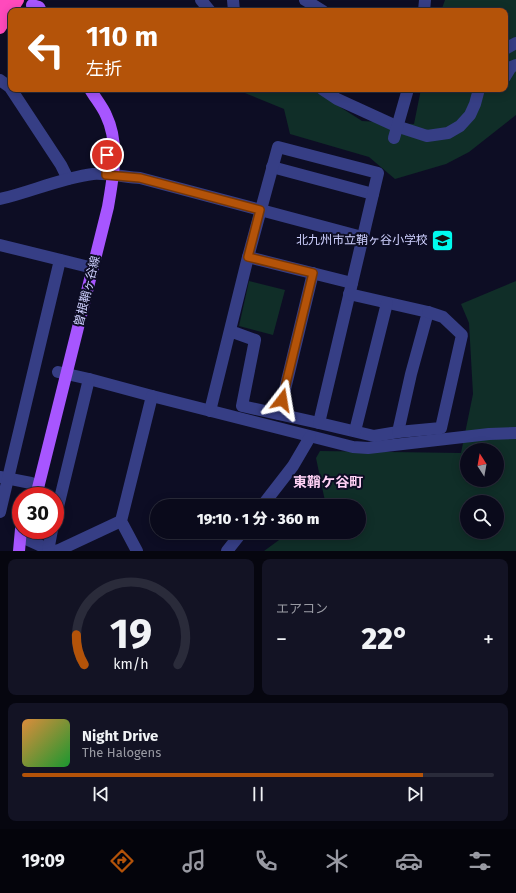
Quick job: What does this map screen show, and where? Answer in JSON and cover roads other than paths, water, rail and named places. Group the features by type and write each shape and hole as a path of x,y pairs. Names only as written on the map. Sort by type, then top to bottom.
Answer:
{"highway":[{"path":"0,12 13,2"},
{"path":"0,28 8,12"}],"main road":[{"name":"曽根鞘ヶ谷線","path":"85,92 93,104 104,133 110,175"},
{"name":"曽根鞘ヶ谷線","path":"30,487 62,373 89,267 114,154 111,131 106,116 92,92"},
{"name":"曽根鞘ヶ谷線","path":"38,487 62,373"},
{"path":"19,551 24,539"}],"street":[{"path":"201,0 208,8"},
{"path":"305,0 318,8"},
{"path":"508,72 511,67 516,65"},
{"path":"0,80 8,87"},
{"path":"13,92 61,165 68,179"},
{"path":"326,92 395,132 427,136 448,133 460,126 470,115 481,92"},
{"path":"395,132 407,92"},
{"path":"210,411 260,210 278,147 378,173 319,423"},
{"path":"272,167 373,194"},
{"path":"0,199 19,195 68,179 95,174 140,178 362,237"},
{"path":"0,245 89,267"},
{"path":"230,331 255,340 242,406 374,436 441,428 462,335 443,317 428,312 387,303 313,273 248,257"},
{"path":"0,512 4,478 60,260"},
{"path":"279,414 313,273"},
{"path":"355,431 387,303"},
{"path":"398,432 428,312"},
{"path":"62,373 353,447 368,448 489,434 516,433"},
{"path":"63,487 88,379"},
{"path":"137,551 121,521 152,396"},
{"path":"267,499 293,466 310,436"},
{"path":"4,478 31,483"},
{"path":"29,539 48,550 57,551 121,521"},
{"path":"48,550 50,539"},
{"path":"227,551 236,539"}],"place":[{"name":"北九州市立鞘ヶ谷小学校","path":"443,240"}],"district":[{"name":"東鞘ケ谷町","path":"328,482"}]}
